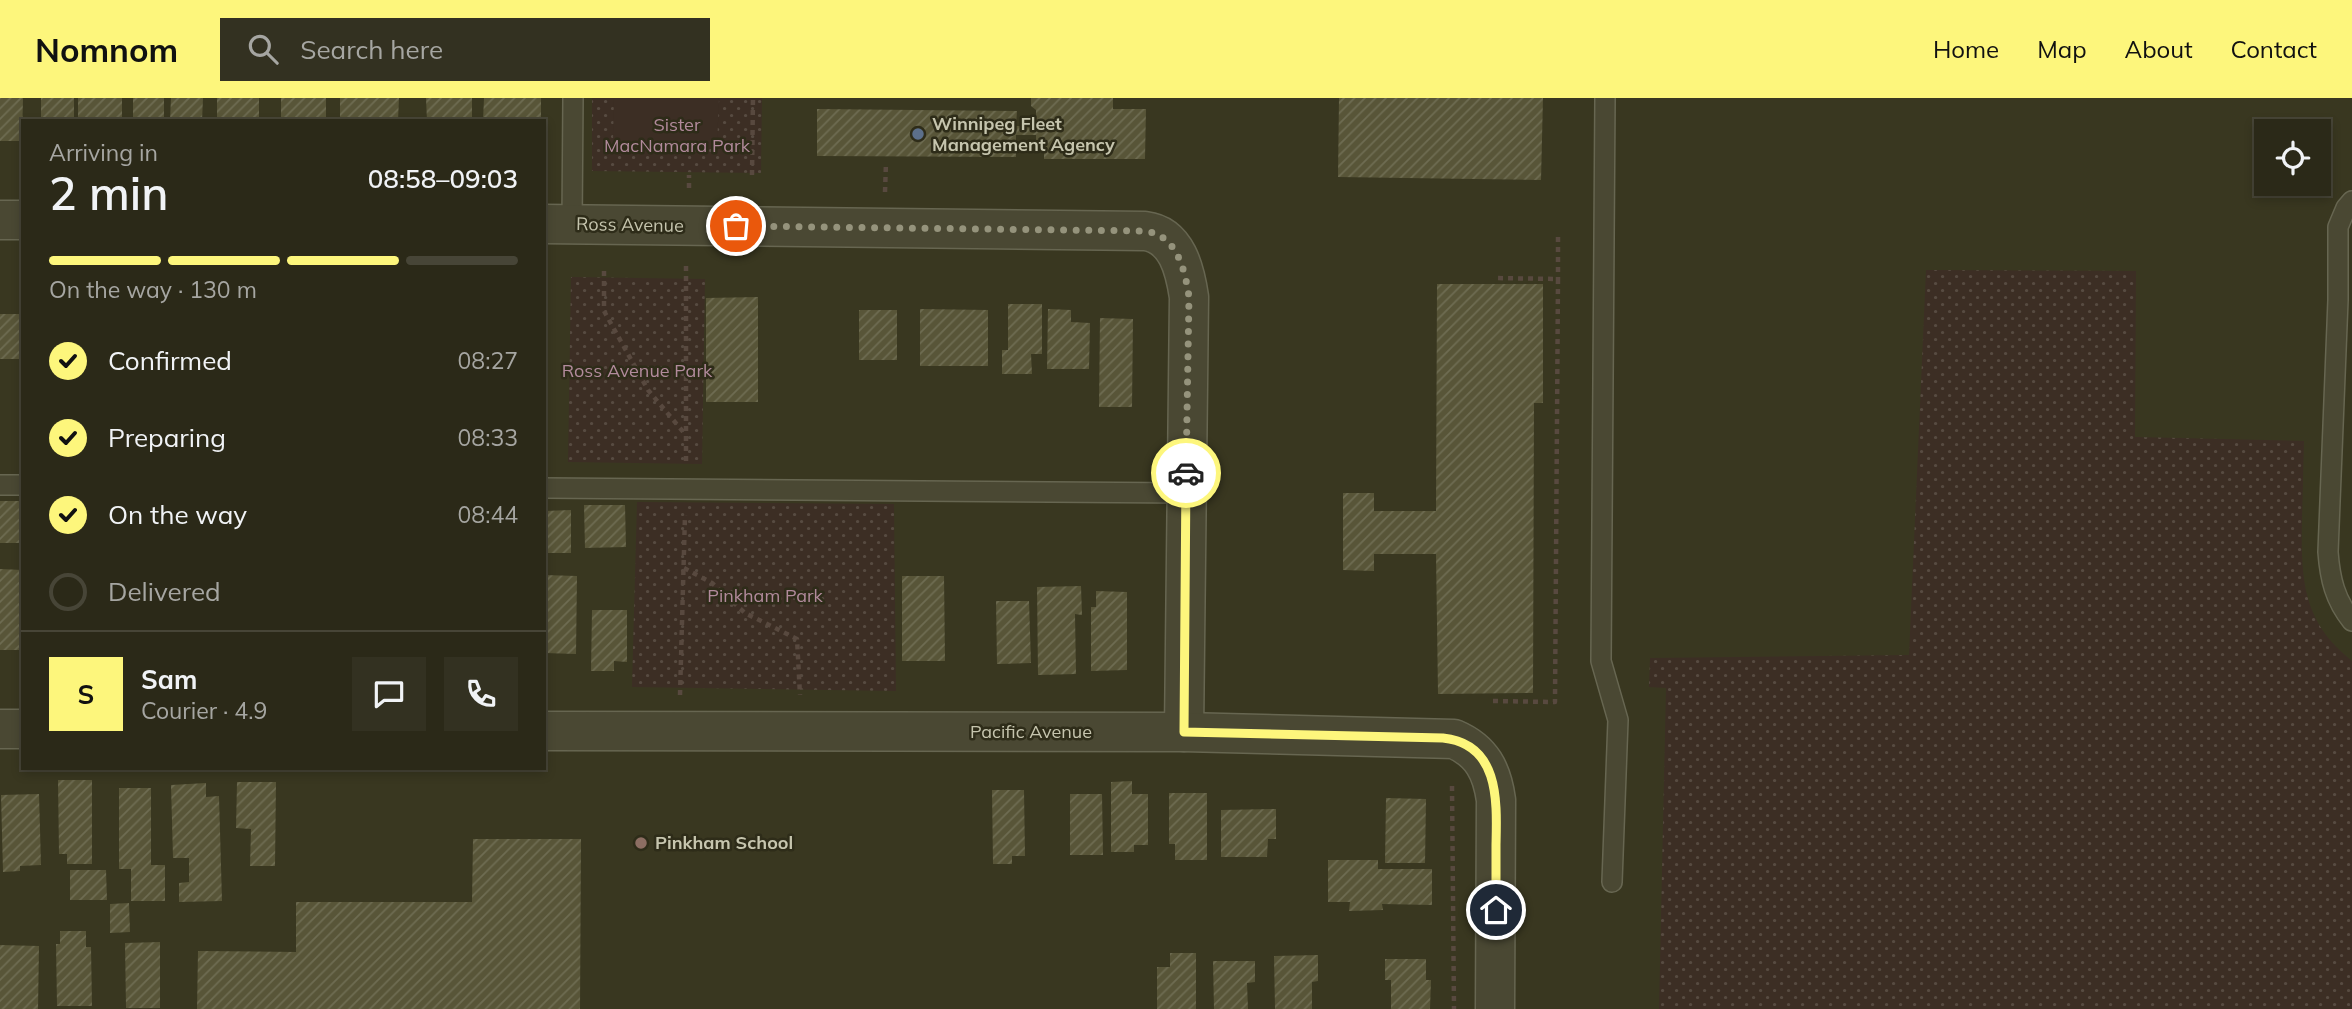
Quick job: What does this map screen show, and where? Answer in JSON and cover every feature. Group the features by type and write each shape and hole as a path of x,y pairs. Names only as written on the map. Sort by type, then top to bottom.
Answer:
{"street":[{"path":"0,220 21,220"},
{"name":"Ross Avenue","path":"558,224 1145,231 1158,234 1177,253 1189,297 1185,493"},
{"path":"1184,732 1185,493"},
{"path":"0,729 21,729"},
{"name":"Pacific Avenue","path":"546,731 1184,732 1454,739 1478,753 1494,785 1497,812 1494,1009"}],"lane":[{"path":"558,224 573,98"},
{"path":"1605,98 1601,661 1618,720 1612,881"},
{"path":"2352,201 2338,226 2345,301 2328,552 2330,579 2337,598 2352,621"},
{"path":"0,485 21,485"},
{"path":"546,488 1185,493"}],"path":[{"path":"752,175 753,98"},
{"path":"680,705 686,489 689,175"},
{"path":"1493,701 1555,702 1558,237"},
{"path":"604,271 604,311 648,390 685,435"},
{"path":"1493,278 1558,279"},
{"path":"684,568 712,583 745,613 797,639 800,696"},
{"path":"1452,783 1454,1009"}],"green space":[{"name":"Sister MacNamara Park","path":"592,98 762,98 761,173 592,171"},
{"path":"614,98 719,98 717,146 613,143"},
{"path":"1926,270 2136,271 2135,437 2304,441 2304,579 2314,614 2323,630 2335,646 2352,661 2352,1009 1659,1009 1666,688 1649,687 1650,658 1909,655"},
{"name":"Ross Avenue Park","path":"571,277 705,279 702,464 568,462"},
{"name":"Pinkham Park","path":"637,502 894,504 896,691 632,687"}],"building":[{"path":"0,98 23,98 21,141 0,141"},
{"path":"41,98 74,98 74,119 41,119"},
{"path":"78,98 122,98 122,119 78,119"},
{"path":"133,98 164,98 164,119 133,119"},
{"path":"171,98 203,98 202,119 170,119"},
{"path":"217,98 259,98 259,119 217,119"},
{"path":"281,98 326,98 326,119 281,119"},
{"path":"340,98 399,98 398,119 340,119"},
{"path":"426,98 472,98 472,119 427,119"},
{"path":"484,98 541,98 541,119 483,119"},
{"path":"1031,98 1113,98 1113,109 1146,109 1145,159 1044,159 1044,142 1036,142 1036,135 1016,135 1016,157 817,156 817,109 1017,111 1016,126 1036,126 1036,110 1031,106"},
{"path":"1339,98 1543,98 1541,180 1338,177"},
{"path":"1437,284 1543,284 1543,403 1534,403 1533,693 1438,694 1436,554 1374,554 1374,571 1343,570 1343,493 1374,493 1374,511 1436,511"},
{"path":"758,297 758,402 706,402 706,298"},
{"path":"1008,304 1042,304 1042,354 1031,354 1032,374 1002,374 1002,350 1008,350"},
{"path":"920,309 988,310 988,366 920,366"},
{"path":"1048,309 1071,310 1071,322 1090,323 1089,369 1047,369"},
{"path":"859,310 897,310 897,360 859,360"},
{"path":"0,314 21,314 21,359 0,359"},
{"path":"1100,318 1133,319 1132,407 1099,407"},
{"path":"0,501 21,501 21,543 0,543"},
{"path":"584,505 625,505 626,547 585,548"},
{"path":"571,510 571,553 546,553 546,511"},
{"path":"0,569 21,570 21,650 0,650"},
{"path":"546,575 577,576 576,654 546,653"},
{"path":"902,576 944,576 945,661 902,661"},
{"path":"1081,586 1082,615 1075,614 1076,674 1038,675 1037,587"},
{"path":"1096,591 1127,592 1127,670 1091,671 1091,607 1096,607"},
{"path":"996,601 1029,601 1031,663 997,664"},
{"path":"592,610 627,610 627,662 614,661 614,671 591,671"},
{"path":"58,780 92,780 92,864 67,864 67,854 59,854"},
{"path":"1132,781 1132,794 1148,794 1148,845 1134,845 1134,852 1111,852 1111,782"},
{"path":"237,782 276,782 275,866 250,866 251,829 236,828"},
{"path":"206,783 206,797 219,796 222,901 179,902 179,883 189,882 189,858 173,858 171,785"},
{"path":"119,788 151,788 151,865 165,865 165,901 131,901 131,869 119,869"},
{"path":"992,790 1024,790 1025,856 1012,856 1012,864 993,864"},
{"path":"1169,793 1207,793 1207,860 1175,860 1175,844 1169,844"},
{"path":"39,794 41,865 20,866 20,871 3,872 1,795"},
{"path":"1070,794 1102,794 1103,855 1070,855"},
{"path":"1386,798 1426,799 1425,863 1385,863"},
{"path":"1276,809 1276,839 1268,839 1267,857 1221,857 1221,810"},
{"path":"473,839 581,839 580,1009 197,1009 198,951 296,952 296,902 472,902"},
{"path":"1328,860 1378,860 1378,869 1432,869 1432,905 1382,904 1383,910 1349,911 1350,902 1328,902"},
{"path":"70,870 106,870 107,900 70,900"},
{"path":"129,903 130,932 110,933 110,904"},
{"path":"60,931 86,931 86,947 91,947 92,1006 57,1006 56,944 60,944"},
{"path":"160,942 160,1008 126,1008 125,943"},
{"path":"0,945 39,946 38,1009 0,1009"},
{"path":"1170,953 1196,953 1196,1009 1157,1009 1157,967 1170,967"},
{"path":"1318,955 1318,981 1312,982 1312,1009 1275,1009 1274,956"},
{"path":"1385,959 1426,959 1426,980 1431,980 1430,1009 1391,1009 1391,980 1385,980"},
{"path":"1213,961 1255,961 1255,982 1247,983 1248,1009 1214,1009"}],"way so far":[{"path":"736,226 1145,231 1158,234 1166,239 1177,253 1189,297 1186,473"}],"place":[{"name":"Winnipeg Fleet Management Agency","path":"918,134"},
{"name":"Pinkham School","path":"641,843"}],"route":[{"path":"1186,473 1184,732 1443,738 1468,745 1484,761 1494,785 1497,812 1496,910"}]}
